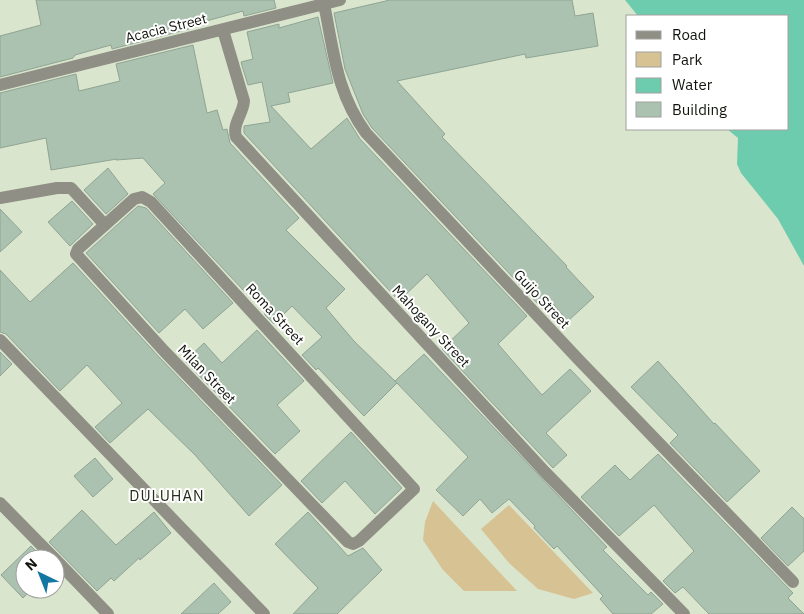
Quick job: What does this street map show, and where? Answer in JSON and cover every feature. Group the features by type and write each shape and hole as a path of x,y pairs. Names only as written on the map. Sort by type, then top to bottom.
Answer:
{"street":[{"name":"Acacia Street","path":"0,85 340,0"},
{"name":"Guijo Street","path":"324,4 341,88 351,112 366,133 579,360 793,582"},
{"name":"Mahogany Street","path":"223,30 244,101 244,108 235,125 236,137 545,472 684,614"},
{"path":"0,198 57,188 71,188 105,225"},
{"name":"Roma Street","path":"105,225 134,199 142,197 151,202 414,489 359,541 353,544 348,542"},
{"name":"Milan Street","path":"105,225 78,249 76,254 79,258 165,352 348,542"},
{"path":"0,340 264,614"},
{"path":"0,503 45,549"},
{"path":"65,569 108,614"}],"green space":[{"path":"433,501 517,591 464,591 443,570 423,540 425,522"},
{"path":"509,505 593,593 574,599 538,589 509,563 481,529"}],"water":[{"path":"625,0 804,0 804,266 778,219 741,173 737,164 738,138 728,130 789,130 789,15 637,15"}],"building":[{"path":"36,0 274,0 276,8 244,16 243,11 188,26 189,29 112,49 111,45 75,55 73,58 0,77 0,36 41,25"},
{"path":"390,0 572,0 575,16 593,13 598,46 526,58 525,54 397,81 445,134 442,137 567,266 594,297 568,321 547,297 539,305 372,128 363,114 345,69 334,13"},
{"path":"318,17 333,83 288,93 290,102 271,106 311,149 347,118 360,139 527,316 498,344 542,395 570,369 591,391 546,433 567,455 553,468 442,349 469,323 427,274 399,301 244,133 244,126 270,122 262,82 248,85 241,62 253,59 247,32 279,24 279,28"},
{"path":"193,45 207,113 217,110 223,130 227,129 230,143 299,218 286,230 345,289 326,308 354,341 397,383 364,416 318,368 316,370 302,355 322,337 292,306 274,324 265,315 263,305 247,290 245,292 153,194 165,183 143,158 117,159 51,170 46,138 0,148 0,93 76,74 79,91 120,81 116,64"},
{"path":"108,168 128,194 106,214 84,190"},
{"path":"72,201 93,224 70,246 48,222"},
{"path":"138,206 146,208 233,303 203,329 185,309 159,333 86,253"},
{"path":"0,209 22,232 0,252"},
{"path":"73,263 159,357 282,485 249,516 195,455 148,409 110,443 95,427 122,403 87,365 60,391 6,334 0,332 0,270 30,302"},
{"path":"257,330 304,381 277,405 300,431 275,454 185,361 204,343 222,363"},
{"path":"0,352 12,364 0,376"},
{"path":"424,354 607,547 603,550 648,595 651,592 663,604 651,614 613,614 600,599 603,596 557,546 554,549 509,499 492,513 480,499 463,516 436,490 468,457 395,381"},
{"path":"658,361 714,424 760,471 727,502 670,443 678,435 631,387"},
{"path":"351,432 402,488 375,514 345,481 322,503 301,481"},
{"path":"658,454 793,593 788,598 804,614 709,614 683,587 675,593 663,581 694,551 654,505 619,536 581,497 615,465 630,480"},
{"path":"95,458 113,479 93,497 74,476"},
{"path":"792,507 804,519 804,551 788,566 761,538"},
{"path":"82,510 116,545 154,512 171,533 114,581 111,578 97,591 65,558 65,549 56,549 49,542"},
{"path":"308,512 348,556 363,548 382,570 337,614 293,614 318,588 275,544"},
{"path":"15,561 15,590 1,575"},
{"path":"214,583 231,602 218,614 181,614"}],"district":[{"name":"DULUHAN","path":"167,495"}]}
